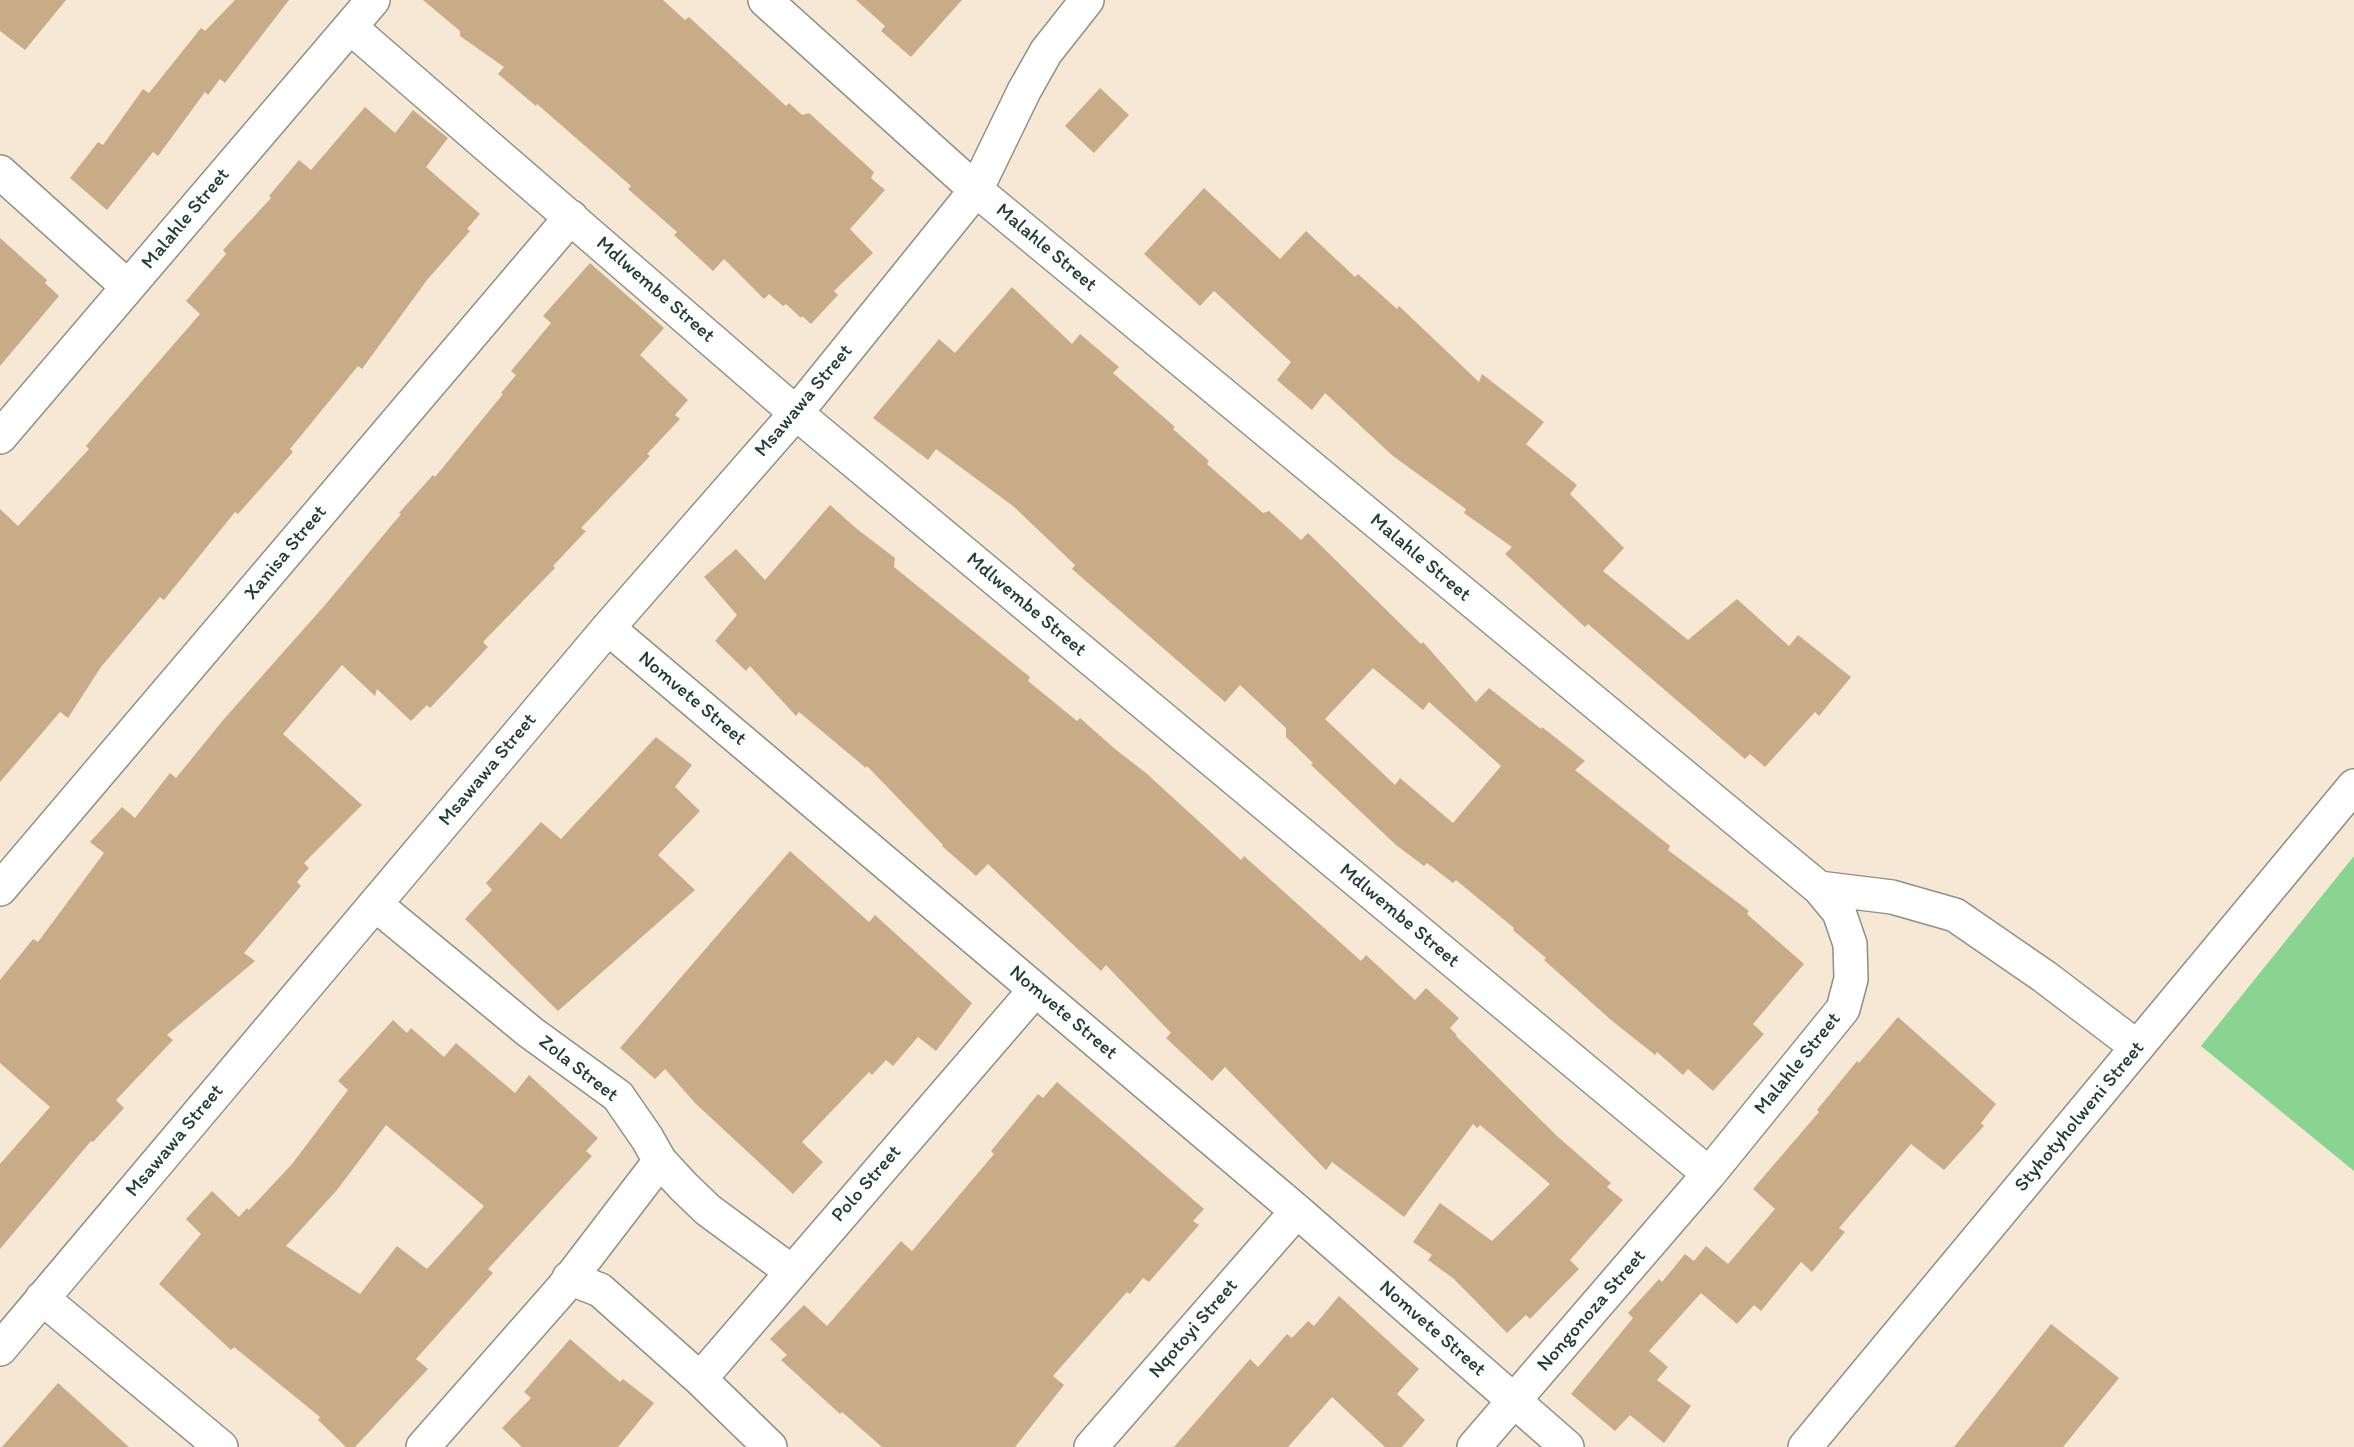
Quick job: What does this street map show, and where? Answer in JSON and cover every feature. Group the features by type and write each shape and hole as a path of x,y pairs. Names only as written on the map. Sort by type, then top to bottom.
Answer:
{"street":[{"name":"Malahle Street","path":"0,437 373,0"},
{"name":"Malahle Street","path":"765,0 976,190 1819,888 1839,912 1850,944 1851,979 1843,1009 1709,1174"},
{"name":"Msawawa Street","path":"0,1349 608,628 796,413 976,190 1024,91 1046,52 1087,0"},
{"name":"Mdlwembe Street","path":"350,27 796,413 1709,1174"},
{"path":"0,172 128,287"},
{"name":"Xanisa Street","path":"0,889 571,217"},
{"name":"Nomvete Street","path":"608,628 1297,1211 1567,1447"},
{"name":"Styhotyholweni Street","path":"1805,1447 2354,786"},
{"path":"1819,888 1892,897 1955,915 2045,977 2137,1047"},
{"name":"Zola Street","path":"375,904 530,1032 618,1096 660,1161 708,1210 792,1272"},
{"name":"Polo Street","path":"700,1379 1035,990"},
{"path":"423,1447 561,1289 660,1161"},
{"name":"Nongonoza Street","path":"1474,1447 1709,1174"},
{"name":"Nqotoyi Street","path":"1091,1447 1297,1211"},
{"path":"569,1278 600,1290 700,1379 770,1447"},
{"path":"42,1299 221,1447"}],"green space":[{"path":"2354,856 2354,1171 2201,1046"}],"building":[{"path":"0,0 66,0 25,50 0,31"},
{"path":"235,0 289,0 225,83 220,79 208,95 205,92 158,156 153,152 107,210 70,178 98,142 103,145 143,89 149,93 201,28 205,31"},
{"path":"423,0 663,0 685,20 689,17 786,106 789,103 802,115 809,113 874,172 871,178 885,190 850,229 873,253 834,291 838,295 811,324 769,294 764,299 724,259 713,271 674,235 677,232 628,189 631,186 537,104 536,106 498,74 504,67 460,36 460,31"},
{"path":"856,0 962,0 911,57 881,31 885,26"},
{"path":"1100,88 1129,115 1094,153 1065,126"},
{"path":"365,107 395,133 413,110 448,138 426,167 480,214 467,229 470,231 427,280 362,369 358,366 290,449 293,452 238,514 235,512 164,600 160,597 101,667 68,718 60,712 0,782 0,509 18,526 89,449 86,446 200,314 186,301 226,254 223,250 271,198 269,196 299,160 311,170"},
{"path":"1204,188 1280,259 1306,231 1355,277 1358,274 1397,309 1399,306 1479,382 1482,374 1544,422 1526,444 1577,485 1570,494 1624,548 1603,571 1688,640 1737,599 1789,646 1798,635 1851,677 1819,716 1815,712 1765,767 1750,754 1745,759 1588,624 1585,627 1505,554 1512,547 1464,513 1466,509 1393,456 1325,393 1312,410 1277,380 1291,362 1214,291 1200,306 1144,254"},
{"path":"0,238 47,280 45,283 59,296 0,366"},
{"path":"590,263 664,328 640,355 688,400 675,415 680,419 647,454 650,456 581,528 586,531 553,566 555,568 483,642 488,647 430,708 427,705 411,721 377,689 375,696 342,665 283,734 362,805 304,863 309,868 297,882 301,886 244,953 255,961 167,1035 173,1040 116,1100 124,1108 93,1142 91,1141 0,1249 0,1164 50,1107 0,1063 0,980 33,939 38,942 104,853 90,842 122,807 135,818 170,773 176,778 224,719 325,605 401,514 399,513 433,475 435,477 503,394 501,393 516,375 511,371 551,323 543,316"},
{"path":"1012,287 1072,344 1080,334 1119,367 1113,373 1175,427 1173,429 1209,461 1207,464 1263,513 1269,511 1301,540 1308,533 1421,644 1423,642 1476,702 1489,688 1585,761 1575,770 1670,846 1668,850 1749,911 1747,914 1804,964 1753,1024 1764,1034 1713,1091 1688,1069 1683,1075 1657,1052 1655,1055 1611,1020 1544,960 1546,958 1513,930 1514,928 1456,880 1453,883 1427,863 1424,866 1396,845 1311,765 1313,763 1286,737 1286,728 1240,685 1225,702 1072,569 1075,565 1013,506 936,449 928,460 873,418 939,339 955,353","holes":["1373,668 1423,710 1429,702 1501,766 1453,823 1400,778 1395,785 1325,719"]},
{"path":"830,505 895,558 894,567 1030,677 1028,681 1077,721 1080,718 1146,773 1241,860 1244,856 1361,961 1366,955 1415,1000 1426,988 1459,1018 1450,1028 1456,1036 1558,1137 1611,1183 1607,1187 1623,1200 1570,1260 1579,1269 1530,1319 1526,1315 1507,1333 1454,1279 1428,1260 1432,1255 1413,1242 1440,1203 1492,1241 1550,1184 1480,1125 1477,1128 1473,1124 1404,1217 1332,1162 1326,1170 1225,1067 1212,1081 1166,1038 1171,1033 1106,965 1101,971 988,864 976,876 942,846 867,766 866,768 799,712 796,716 750,666 746,671 715,641 737,615 704,577 736,549 765,580"},
{"path":"656,737 692,765 675,787 700,811 658,855 695,890 558,1011 465,919 492,890 486,883 541,822 561,839"},
{"path":"790,851 869,922 875,915 972,1003 936,1051 918,1037 893,1066 886,1060 872,1075 869,1072 802,1142 823,1162 793,1194 695,1103 665,1069 655,1079 620,1048"},
{"path":"1898,1017 1996,1104 1981,1123 1984,1126 1944,1170 1911,1144 1839,1228 1845,1232 1812,1272 1801,1262 1761,1311 1754,1305 1737,1324 1701,1293 1649,1351 1668,1367 1657,1380 1691,1406 1664,1443 1630,1415 1615,1431 1571,1394 1633,1318 1628,1313 1659,1279 1662,1282 1685,1254 1694,1261 1706,1246 1728,1264 1775,1209 1753,1189 1819,1112 1817,1110 1857,1061 1859,1063"},
{"path":"393,1020 407,1033 411,1028 444,1057 456,1043 515,1093 529,1075 598,1138 586,1151 592,1156 488,1269 493,1273 416,1359 428,1369 355,1447 346,1447 318,1420 320,1417 234,1347 231,1350 159,1284 201,1234 186,1219 212,1191 239,1217 247,1208 249,1210 292,1164 348,1090 338,1081","holes":["386,1125 484,1206 427,1269 397,1246 360,1294 286,1246 337,1190"]},
{"path":"1057,1082 1204,1209 1193,1221 1199,1225 1149,1282 1143,1278 1130,1294 1127,1292 1053,1376 1064,1385 1015,1447 882,1447 842,1412 840,1414 781,1360 787,1355 770,1339 804,1305 827,1326 901,1241 912,1251 994,1154 991,1151 1038,1094 1043,1098"},
{"path":"1339,1296 1419,1369 1397,1394 1425,1420 1402,1447 1385,1447 1332,1397 1288,1447 1174,1447 1250,1359 1258,1367 1287,1334 1292,1338 1308,1321 1314,1326"},
{"path":"2051,1324 2119,1378 2063,1447 1954,1447"},
{"path":"570,1339 620,1382 623,1379 654,1403 618,1447 522,1447 502,1428 531,1398 524,1392"},
{"path":"58,1383 129,1447 2,1447"}]}
